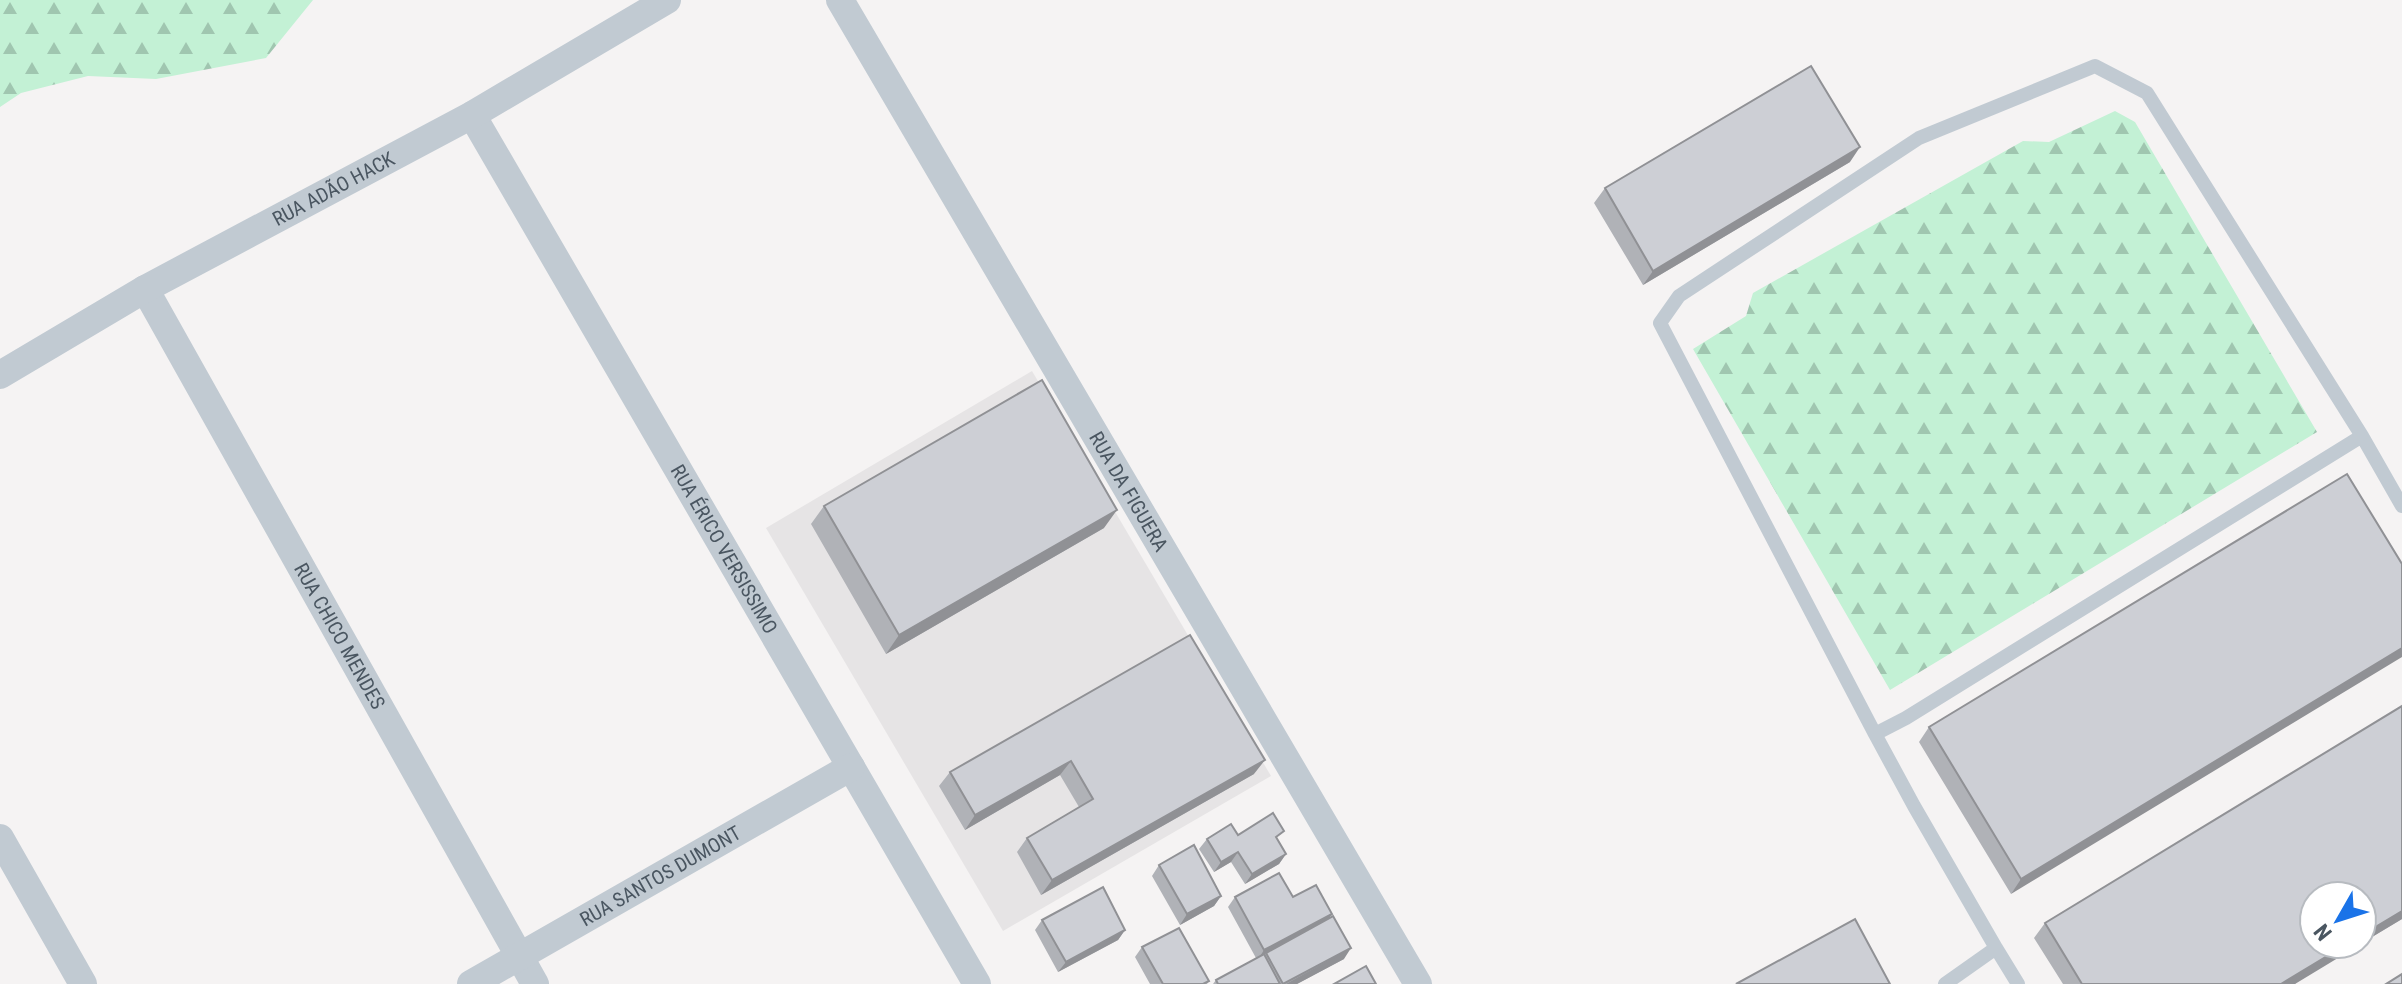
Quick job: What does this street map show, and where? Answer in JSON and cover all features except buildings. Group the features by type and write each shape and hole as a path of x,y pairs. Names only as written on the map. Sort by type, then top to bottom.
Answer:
{"street":[{"name":"RUA ADÃO HACK","path":"0,375 145,289 472,115 667,0"},
{"name":"RUA DA FIGUERA","path":"840,0 1418,984"},
{"name":"RUA ÉRICO VERSISSIMO","path":"472,115 977,984"},
{"name":"RUA CHICO MENDES","path":"145,289 535,984"},
{"name":"RUA SANTOS DUMONT","path":"471,984 851,767"},
{"path":"0,838 83,984"}],"lane":[{"path":"2018,984 1875,734 1660,323 1679,296 1919,138 2095,66 2147,93 2362,436 2402,506"},
{"path":"1875,734 1906,718 2362,436"},
{"path":"1945,984 1996,948"}],"shaded area":[{"path":"1032,371 1271,776 1003,931 766,528"}],"green space":[{"path":"0,0 313,0 266,58 156,79 88,76 21,93 0,107"},
{"path":"2115,111 2135,122 2317,432 1890,690 1693,349 1746,316 1753,293 2023,141 2049,142"}]}
